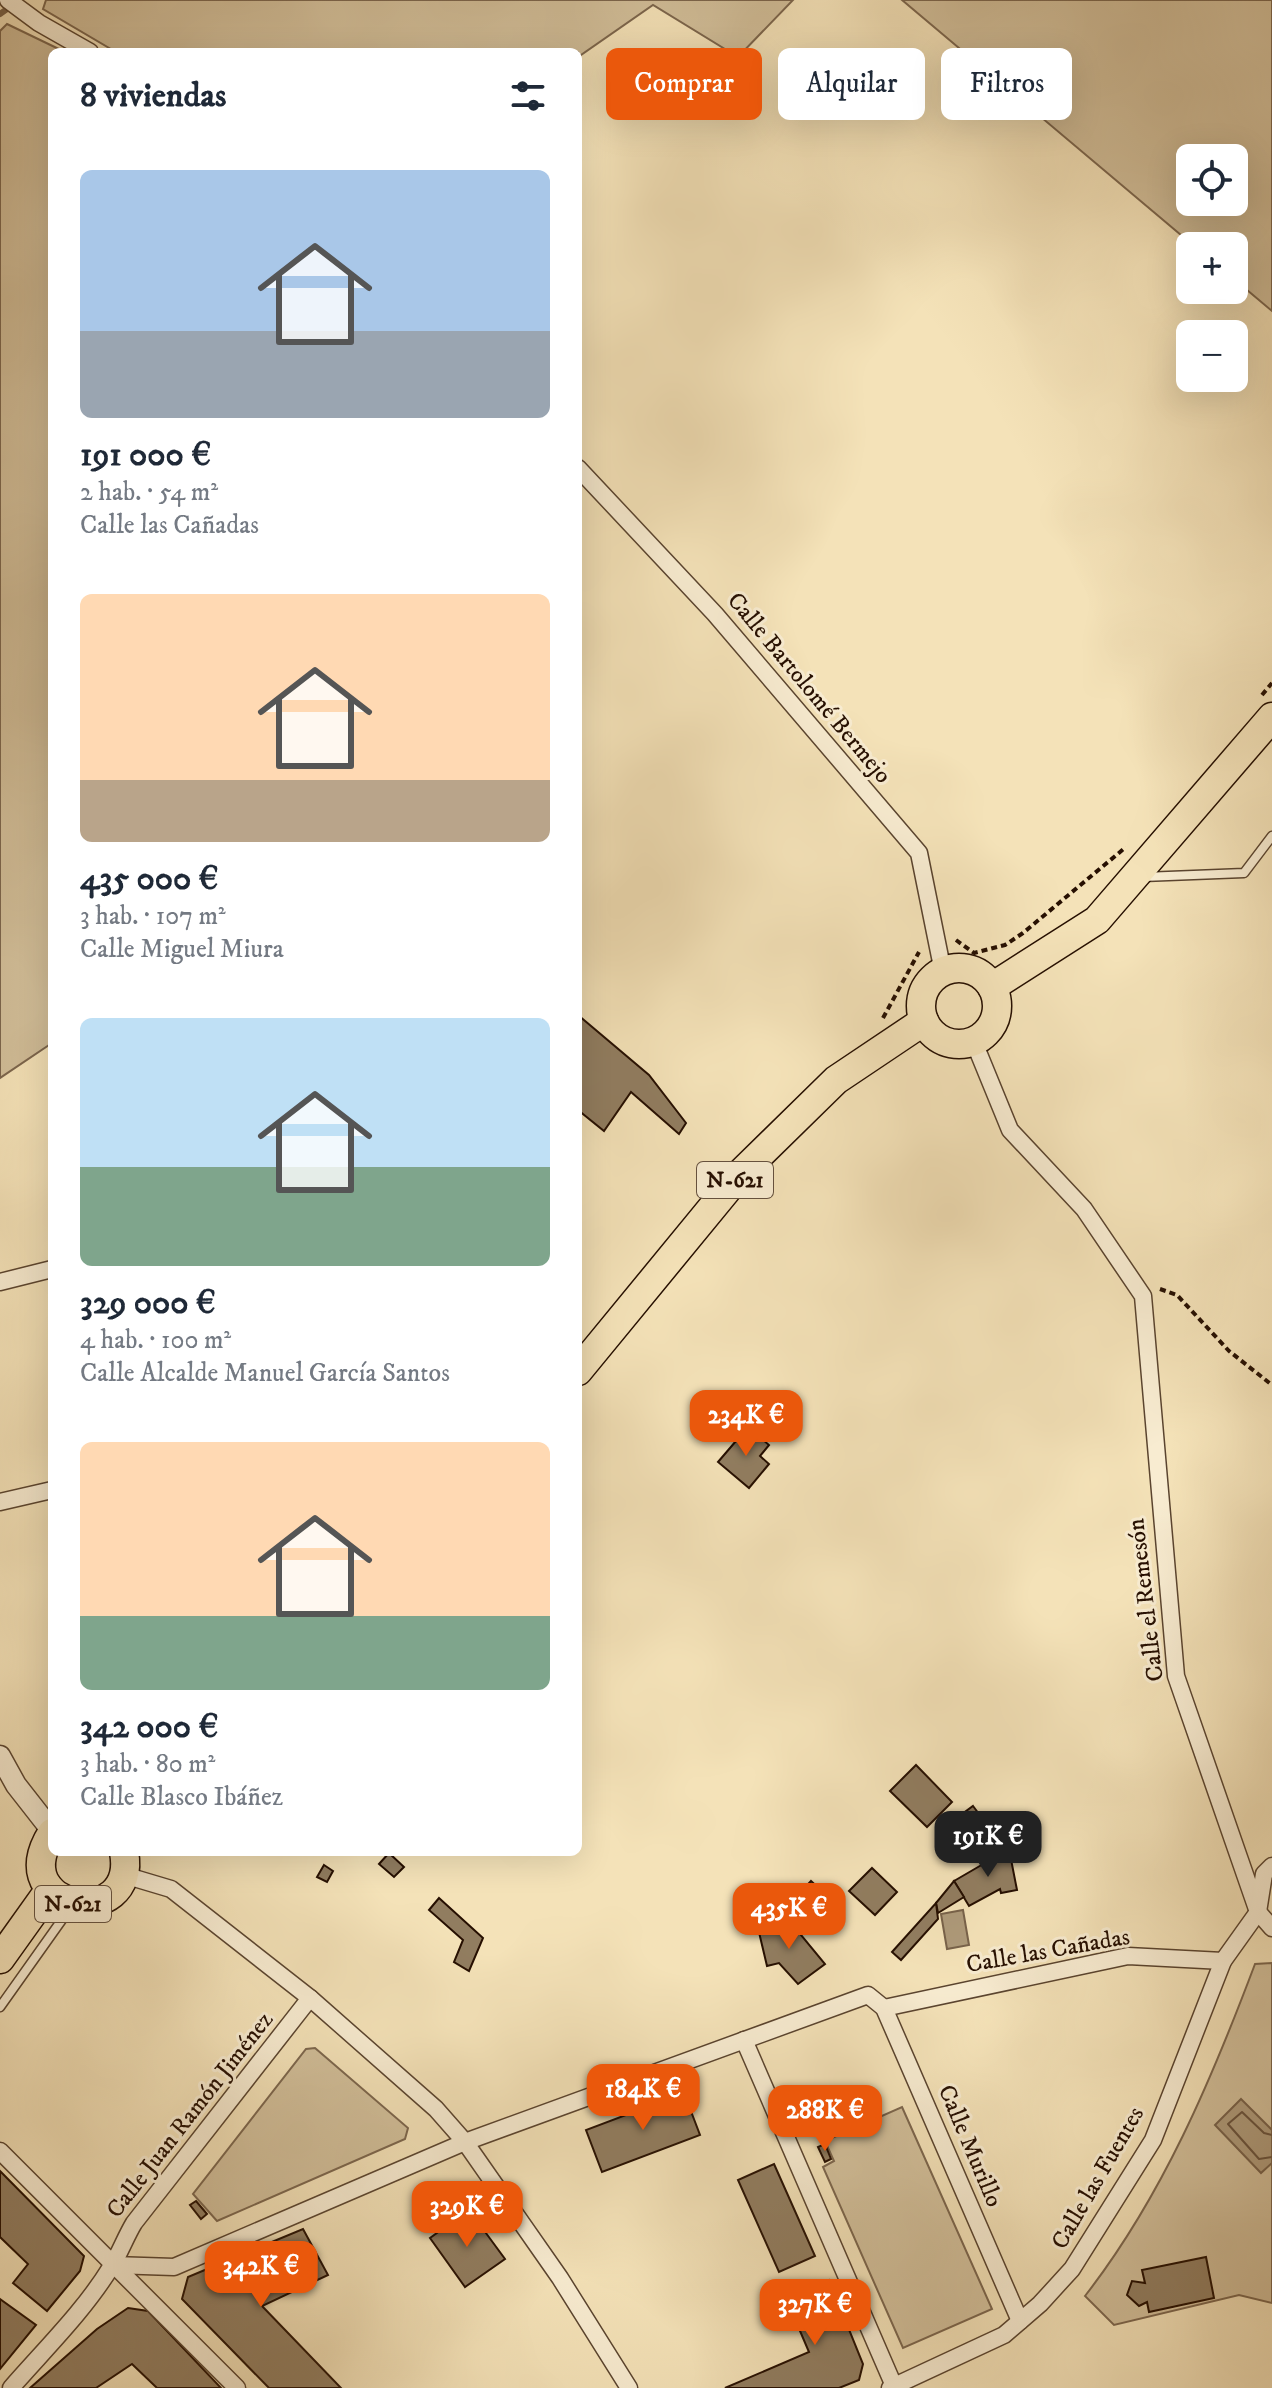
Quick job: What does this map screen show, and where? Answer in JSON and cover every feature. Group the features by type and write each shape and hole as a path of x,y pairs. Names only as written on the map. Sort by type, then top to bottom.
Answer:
{"highway":[{"path":"992,987 1097,920 1267,728"},
{"path":"967,969 985,978 992,987 998,1003 996,1017 983,1037 974,1042 955,1045 941,1040 924,1021 921,1005 924,992 943,972 967,969"},
{"name":"N-621","path":"582,1366 739,1175 836,1080 924,1021"},
{"name":"N-621","path":"48,1839 42,1849 40,1863 50,1889 74,1904 96,1903 108,1897 124,1863"},
{"name":"N-621","path":"0,1959 50,1889"}],"street":[{"path":"14,5 84,48"},
{"name":"Calle Bartolomé Bermejo","path":"582,472 715,614 919,853 943,972"},
{"path":"974,1042 1010,1130 1084,1209 1143,1296"},
{"path":"0,1282 48,1270"},
{"name":"Calle el Remesón","path":"1143,1296 1176,1676 1258,1912 1272,1928"},
{"path":"0,1502 48,1491"},
{"path":"0,1756 16,1785 48,1827"},
{"path":"124,1863 171,1889 310,1998 436,2109 465,2142 560,2278 629,2388"},
{"path":"1258,1912 1264,1874 1272,1866"},
{"name":"Calle las Fuentes","path":"892,2387 1004,2335 1072,2269 1153,2140 1223,1961 1258,1912"},
{"name":"Calle las Cañadas","path":"884,2008 1128,1956 1223,1961"},
{"name":"Calle Murillo","path":"744,2040 868,1995 884,2008 1020,2321"},
{"name":"Calle Juan Ramón Jiménez","path":"11,2388 113,2265 120,2244 134,2223 310,1998"},
{"path":"113,2265 174,2267 465,2142 744,2040 892,2387"},
{"path":"0,2151 237,2388"}],"lane":[{"path":"1134,877 1244,873 1272,836"},
{"path":"0,2007 74,1904"}],"path":[{"path":"1143,1296 1160,1289 1177,1295 1229,1351 1272,1385"}],"shaded area":[{"path":"46,0 793,0 747,48 723,48 653,5 582,54 582,48 109,48 43,9"},
{"path":"902,0 1272,0 1272,311 1248,291 1248,232 1177,232 1044,120 1072,120 1072,48 959,48"},
{"path":"7,24 57,48 48,48 48,1046 0,1078 0,31"},
{"path":"1272,1963 1272,2303 1239,2295 1114,2325 1085,2296 1138,2219 1182,2137 1221,2051 1255,1964"},
{"path":"315,2048 408,2128 405,2139 217,2221 193,2194 306,2049"},
{"path":"902,2107 992,2309 903,2348 823,2167 834,2161 825,2141"}],"water":[{"path":"963,1910 969,1945 947,1949 941,1914"},
{"path":"1241,2099 1272,2130 1272,2163 1261,2173 1215,2125"}],"building":[{"path":"582,1018 649,1075 686,1123 679,1134 631,1092 604,1131 582,1113"},
{"path":"748,1427 769,1445 760,1456 769,1464 749,1488 718,1462"},
{"path":"916,1765 952,1802 927,1827 890,1791"},
{"path":"973,1806 994,1834 975,1848 954,1820"},
{"path":"1009,1849 1017,1890 1001,1893 1000,1889 969,1906 954,1881"},
{"path":"386,1856 392,1856 404,1867 394,1877 379,1864"},
{"path":"324,1865 333,1871 327,1882 317,1877"},
{"path":"872,1868 897,1892 875,1915 849,1891"},
{"path":"811,1881 826,1895 818,1903 828,1913 815,1927 790,1904"},
{"path":"954,1881 964,1897 938,1913 936,1903"},
{"path":"439,1898 483,1938 469,1971 454,1962 463,1940 429,1910"},
{"path":"936,1903 938,1919 901,1960 892,1952"},
{"path":"790,1921 793,1933 797,1930 825,1964 798,1984 779,1963 767,1966 758,1928"},
{"path":"684,2093 700,2135 602,2172 586,2130"},
{"path":"825,2144 831,2159 825,2162 818,2147"},
{"path":"774,2164 815,2256 779,2272 738,2180"},
{"path":"0,2171 84,2256 80,2271 47,2311 13,2283 28,2264 0,2237"},
{"path":"196,2201 207,2214 201,2219 190,2205"},
{"path":"469,2210 505,2259 465,2287 430,2238"},
{"path":"303,2229 328,2275 262,2306 341,2388 269,2388 182,2299 188,2277"},
{"path":"1206,2257 1214,2298 1149,2312 1147,2302 1139,2306 1127,2295 1132,2281 1145,2283 1142,2270"},
{"path":"829,2280 863,2364 859,2380 839,2388 725,2388 809,2352 786,2298"},
{"path":"0,2299 36,2325 0,2369"},
{"path":"128,2308 148,2311 221,2388 157,2388 132,2364 96,2388 30,2388 97,2329"}],"waterway":[{"path":"0,14 14,4"}]}
